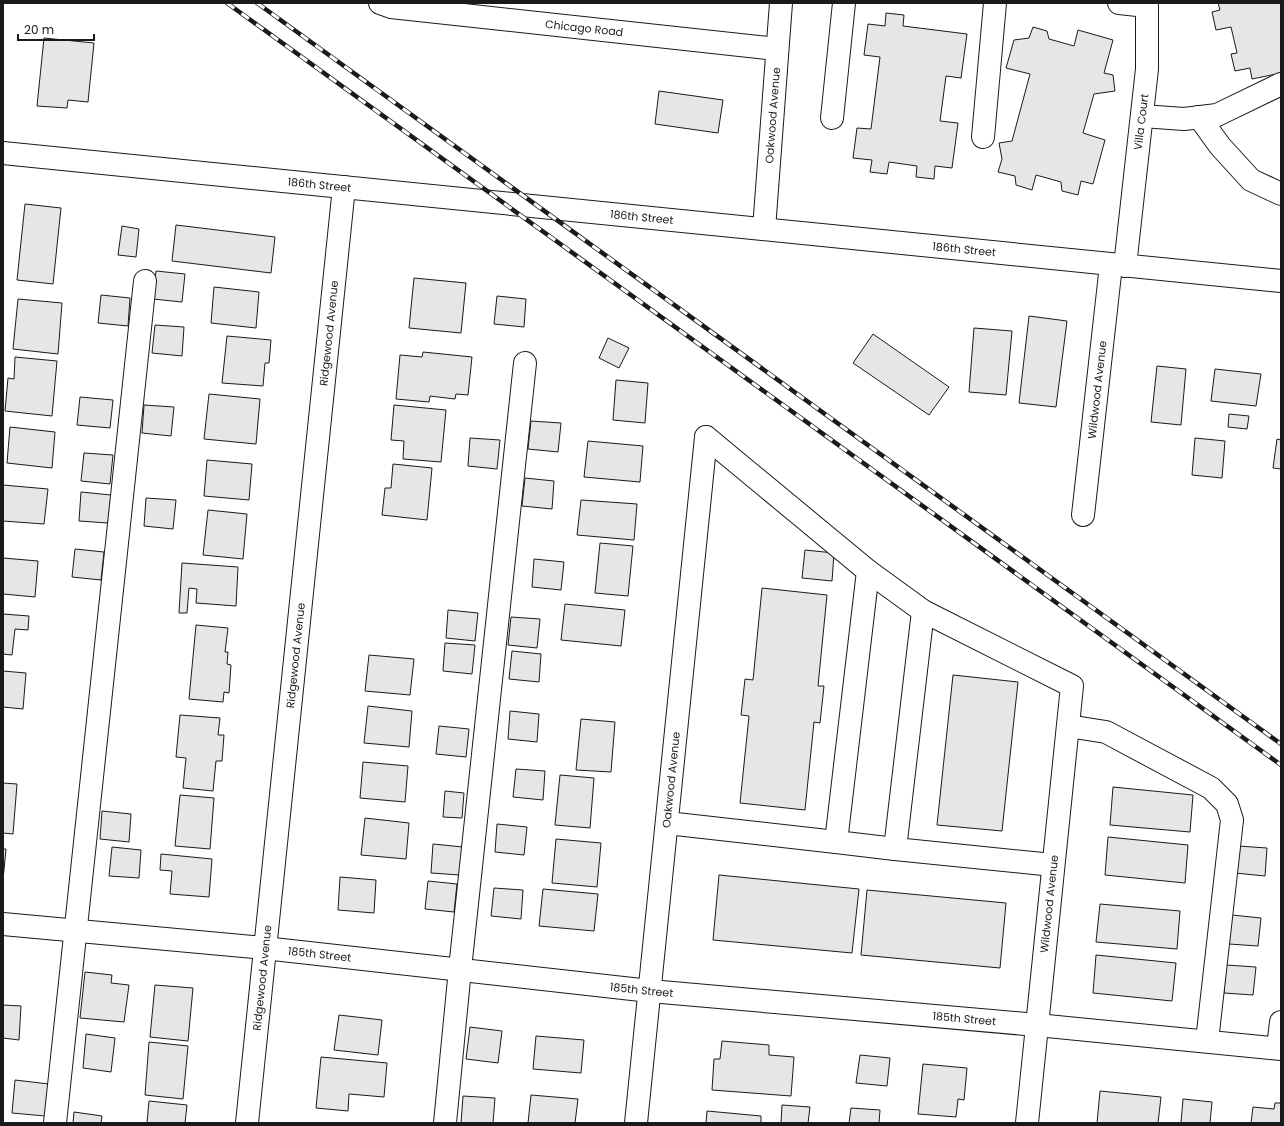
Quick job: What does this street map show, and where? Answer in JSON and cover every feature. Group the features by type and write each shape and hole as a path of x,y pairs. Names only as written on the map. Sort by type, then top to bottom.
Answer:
{"street":[{"name":"Oakwood Avenue","path":"764,228 781,3"},
{"path":"832,118 844,3"},
{"path":"983,137 995,3"},
{"name":"Villa Court","path":"1118,265 1142,116 1148,68 1147,6 1127,3"},
{"name":"Chicago Road","path":"386,5 777,49"},
{"path":"1142,116 1184,119 1217,115 1281,84"},
{"path":"1198,117 1220,146 1251,180 1281,194"},
{"name":"186th Street","path":"3,153 764,228 1281,281"},
{"name":"Ridgewood Avenue","path":"247,1123 344,187"},
{"name":"Wildwood Avenue","path":"1083,515 1118,265"},
{"path":"54,1123 145,281"},
{"path":"445,1123 460,969 525,363"},
{"name":"Oakwood Avenue","path":"636,1123 706,437 868,571"},
{"path":"836,842 868,571 923,611 895,849"},
{"name":"Wildwood Avenue","path":"923,611 1072,686 1027,1123"},
{"path":"1068,726 1106,732 1211,788 1227,804 1232,820 1207,1041"},
{"path":"667,823 895,849 1054,865"},
{"name":"185th Street","path":"3,924 264,948 650,991 1280,1048"},
{"path":"1280,1048 1281,1022"}],"building":[{"path":"1218,3 1281,3 1281,73 1252,79 1250,68 1235,71 1231,54 1237,53 1231,27 1216,30 1212,12 1220,10"},
{"path":"886,13 904,15 903,26 967,34 961,78 946,76 940,121 958,123 952,168 935,166 934,179 916,177 917,166 889,162 887,174 870,172 872,160 853,158 857,128 871,129 880,57 864,55 868,24 885,26"},
{"path":"1033,27 1047,31 1049,39 1074,46 1078,30 1113,40 1104,73 1113,75 1115,91 1094,94 1083,133 1105,140 1093,184 1081,181 1078,195 1062,191 1061,182 1036,175 1032,190 1016,185 1015,176 998,172 1002,159 999,143 1012,141 1030,74 1006,68 1014,40 1029,38"},
{"path":"44,38 94,43 88,102 68,100 67,108 37,106"},
{"path":"659,91 723,100 718,133 655,124"},
{"path":"25,204 61,208 53,284 17,280"},
{"path":"176,225 275,237 271,273 172,261"},
{"path":"122,226 139,229 136,257 118,255"},
{"path":"156,271 185,274 182,302 153,299"},
{"path":"414,278 466,283 461,333 409,328"},
{"path":"214,287 259,292 256,328 211,323"},
{"path":"101,295 130,298 128,326 98,323"},
{"path":"497,296 526,299 524,327 494,324"},
{"path":"18,299 62,303 58,354 13,349"},
{"path":"1029,316 1067,321 1056,407 1019,403"},
{"path":"155,325 184,327 182,356 152,353"},
{"path":"974,328 1012,331 1006,395 969,392"},
{"path":"873,334 949,387 929,415 853,363"},
{"path":"227,336 271,340 269,363 265,363 263,386 222,383"},
{"path":"608,338 629,348 619,368 599,358"},
{"path":"423,352 472,357 468,395 456,394 455,399 430,396 429,402 396,399 400,355 422,357"},
{"path":"15,357 57,361 52,416 5,411 8,378 14,379"},
{"path":"1157,366 1186,369 1181,425 1151,422"},
{"path":"1215,369 1261,374 1256,406 1211,401"},
{"path":"616,380 648,383 645,423 613,420"},
{"path":"209,394 260,399 256,444 204,439"},
{"path":"80,397 113,400 110,428 77,425"},
{"path":"144,405 174,407 171,436 142,433"},
{"path":"394,405 446,410 441,462 403,459 404,441 391,440"},
{"path":"1229,414 1249,416 1247,429 1228,427"},
{"path":"531,421 561,423 558,452 528,449"},
{"path":"10,427 55,432 52,468 7,463"},
{"path":"470,438 500,440 497,469 468,466"},
{"path":"1195,438 1225,441 1222,478 1192,475"},
{"path":"1277,439 1281,440 1281,469 1273,468"},
{"path":"588,441 643,446 640,482 584,477"},
{"path":"84,453 113,455 110,484 81,481"},
{"path":"207,460 252,464 249,500 204,496"},
{"path":"393,464 432,468 427,520 382,515 385,488 391,488"},
{"path":"525,478 554,481 552,509 522,506"},
{"path":"3,485 48,489 44,524 3,521"},
{"path":"81,492 111,495 108,523 79,521"},
{"path":"146,498 176,500 173,529 144,526"},
{"path":"581,500 637,504 634,540 577,535"},
{"path":"208,510 247,514 243,559 203,555"},
{"path":"600,543 633,546 628,596 595,593"},
{"path":"75,549 104,552 101,580 72,577"},
{"path":"805,550 834,553 832,581 802,578"},
{"path":"3,558 38,561 35,597 3,594"},
{"path":"534,559 564,562 561,590 532,587"},
{"path":"182,563 238,567 236,606 196,603 197,589 189,588 187,613 179,613"},
{"path":"762,588 827,595 818,686 824,686 820,723 814,722 805,810 740,803 749,716 741,715 745,679 753,680"},
{"path":"565,604 625,610 621,646 561,640"},
{"path":"448,610 478,613 475,641 446,638"},
{"path":"3,614 29,616 28,630 15,629 12,655 3,654"},
{"path":"511,617 540,619 537,648 508,645"},
{"path":"196,625 228,628 225,652 228,652 227,664 231,665 229,693 224,692 223,702 189,699"},
{"path":"445,643 475,645 472,674 443,671"},
{"path":"512,651 541,654 539,682 509,679"},
{"path":"369,655 414,659 410,695 365,691"},
{"path":"3,671 26,673 23,709 3,707"},
{"path":"953,675 1018,682 1002,831 937,825"},
{"path":"368,706 412,711 409,747 364,743"},
{"path":"510,711 539,714 537,742 508,739"},
{"path":"180,715 220,718 218,735 224,735 222,761 216,761 213,791 183,788 186,758 176,757"},
{"path":"581,719 615,722 611,772 576,770"},
{"path":"439,726 469,729 466,757 436,754"},
{"path":"363,762 408,766 405,802 360,798"},
{"path":"516,769 545,771 543,800 513,797"},
{"path":"560,775 594,778 590,828 555,825"},
{"path":"3,783 17,784 13,834 3,833"},
{"path":"1113,787 1193,795 1190,832 1110,825"},
{"path":"445,791 464,793 462,818 443,817"},
{"path":"180,795 214,798 210,849 175,846"},
{"path":"102,811 131,814 129,842 100,839"},
{"path":"365,818 409,823 406,859 361,855"},
{"path":"497,824 527,827 524,855 495,852"},
{"path":"1108,837 1188,845 1185,883 1105,875"},
{"path":"556,839 601,843 597,887 552,883"},
{"path":"433,844 463,847 460,875 431,873"},
{"path":"1238,846 1267,848 1265,876 1235,873"},
{"path":"112,847 141,850 139,878 109,876"},
{"path":"3,849 6,849 3,880"},
{"path":"161,854 212,859 209,897 170,894 172,871 160,870"},
{"path":"719,875 859,889 852,953 713,940"},
{"path":"340,877 376,880 374,913 338,910"},
{"path":"428,881 457,884 454,912 425,909"},
{"path":"494,888 523,890 521,919 491,916"},
{"path":"543,889 598,894 594,931 539,926"},
{"path":"867,890 1006,903 1000,968 861,955"},
{"path":"1100,904 1180,911 1177,949 1096,942"},
{"path":"1232,915 1261,918 1258,946 1229,944"},
{"path":"1096,955 1176,963 1172,1001 1093,993"},
{"path":"1226,965 1256,967 1253,995 1224,993"},
{"path":"85,972 112,975 111,983 129,985 124,1022 80,1018"},
{"path":"155,985 193,988 188,1041 150,1037"},
{"path":"3,1005 21,1006 19,1040 3,1038"},
{"path":"339,1015 382,1020 378,1055 334,1050"},
{"path":"470,1027 502,1031 498,1063 466,1059"},
{"path":"86,1034 115,1038 111,1072 83,1068"},
{"path":"536,1036 584,1040 581,1073 533,1069"},
{"path":"722,1041 769,1045 769,1055 794,1057 791,1096 712,1090 714,1059 720,1059"},
{"path":"149,1042 188,1046 183,1099 145,1095"},
{"path":"860,1055 890,1058 887,1086 856,1083"},
{"path":"321,1057 387,1063 384,1097 349,1094 348,1111 316,1108"},
{"path":"923,1064 967,1068 964,1100 958,1099 956,1117 918,1114"},
{"path":"15,1080 49,1084 45,1116 12,1113"},
{"path":"1100,1091 1161,1097 1158,1123 1097,1123"},
{"path":"531,1095 578,1099 575,1123 528,1123"},
{"path":"463,1096 495,1098 493,1123 461,1123"},
{"path":"1183,1099 1212,1102 1210,1123 1181,1123"},
{"path":"149,1101 187,1105 185,1123 147,1123"},
{"path":"1275,1103 1281,1103 1281,1123 1251,1123 1253,1107 1274,1109"},
{"path":"782,1105 810,1107 808,1123 781,1123"},
{"path":"851,1108 880,1110 879,1123 849,1123"},
{"path":"707,1111 761,1116 761,1123 706,1123"},
{"path":"74,1112 102,1116 101,1123 73,1123"}],"railway":[{"path":"227,3 1281,765"},
{"path":"257,3 1281,744"}]}
